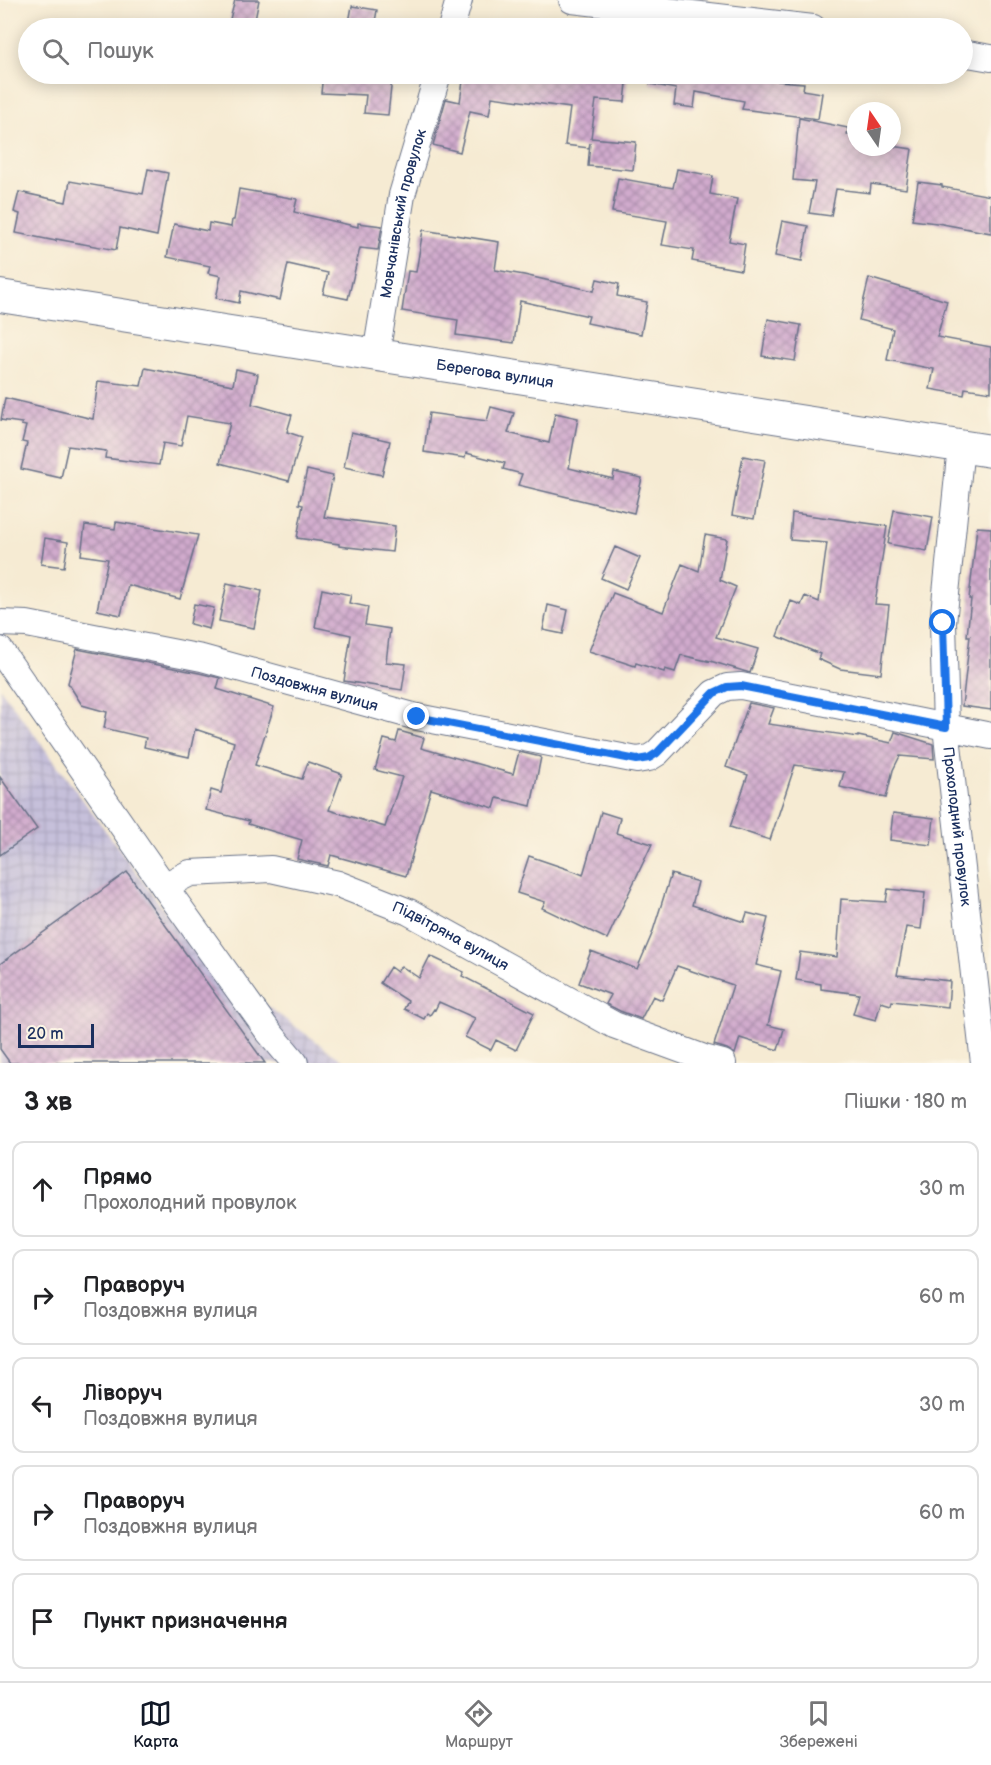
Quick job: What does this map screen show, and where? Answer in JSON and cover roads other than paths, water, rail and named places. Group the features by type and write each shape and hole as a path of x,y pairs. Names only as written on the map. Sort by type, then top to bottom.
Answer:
{"street":[{"path":"454,18 459,0"},
{"path":"572,0 727,18"},
{"path":"973,55 991,58"},
{"name":"Мовчанівський провулок","path":"376,355 402,195 435,84"},
{"name":"Берегова вулиця","path":"0,296 976,448"},
{"name":"Прохолодний провулок","path":"976,448 943,623 946,727 984,1063"},
{"name":"Поздовжня вулиця","path":"0,623 27,624 202,658 417,717 637,760 649,758 657,753 714,693 727,687 741,686 991,736"},
{"path":"0,650 164,886 268,1031 295,1063"},
{"name":"Підвітряна вулиця","path":"164,886 190,873 271,869 338,884 409,912 614,1025 723,1063"}]}
